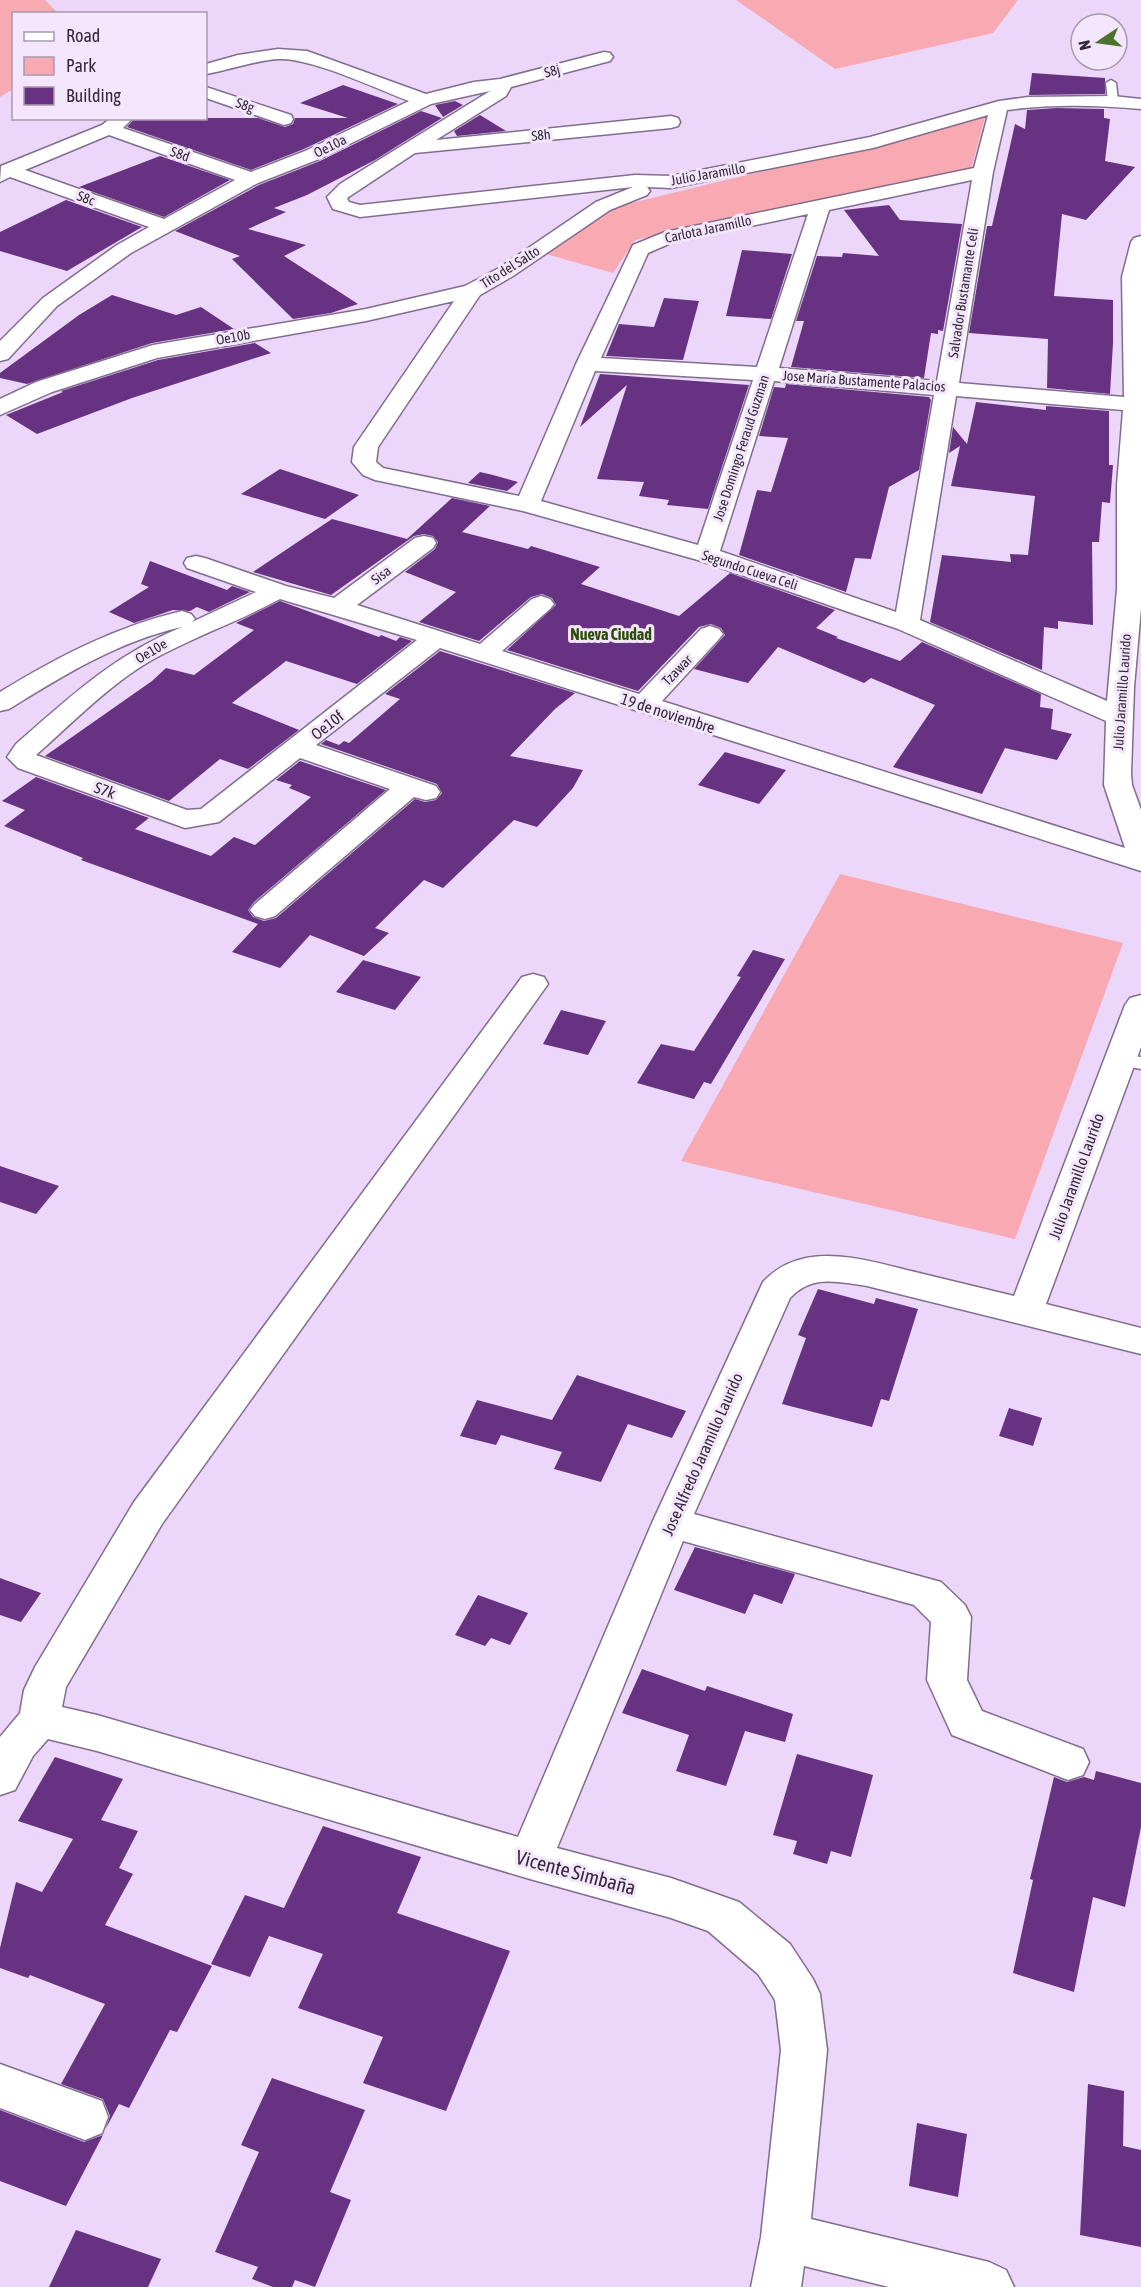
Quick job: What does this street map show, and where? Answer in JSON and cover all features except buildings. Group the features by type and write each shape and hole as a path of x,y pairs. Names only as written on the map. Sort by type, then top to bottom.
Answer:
{"street":[{"path":"207,69 238,60 278,54 301,56 425,100"},
{"name":"S8j","path":"501,84 604,57"},
{"name":"Oe10a","path":"0,354 50,302 124,249 251,179 312,155 425,100 474,87 501,84"},
{"path":"411,148 500,92 501,84"},
{"name":"S8g","path":"207,92 284,119"},
{"name":"Julio Jaramillo","path":"411,148 346,188 338,197 340,205 348,209 360,210 634,181 671,182 873,142 999,106 1028,102 1113,101 1141,104"},
{"name":"Salvador Bustamante Celi","path":"908,624 983,172 999,106"},
{"name":"S8h","path":"411,148 671,122"},
{"path":"4,173 117,124"},
{"name":"S8d","path":"117,124 251,179"},
{"name":"Carlota Jaramillo","path":"527,506 587,364 640,249 665,238 983,172"},
{"name":"S8c","path":"4,173 165,226"},
{"name":"Tito del Salto","path":"366,467 363,460 366,447 472,291 506,272 603,206 626,195 671,182"},
{"name":"Jose Domingo Feraud Guzman","path":"707,555 821,204"},
{"name":"Julio Jaramillo Laurido","path":"1141,242 1136,278 1138,405 1135,486 1136,590 1131,688 1120,717 1129,788 1141,852"},
{"name":"Oe10b","path":"0,408 44,387 153,352 366,315 472,291"},
{"name":"Jose María Bustamente Palacios","path":"587,364 765,374 1138,405"},
{"name":"Segundo Cueva Celi","path":"366,467 375,473 527,506 707,555 908,624 1120,717"},
{"name":"Sisa","path":"338,607 424,543"},
{"name":"19 de noviembre","path":"196,563 277,591 338,607 1141,862"},
{"name":"Oe10e","path":"41,737 101,683 147,653 174,638 195,632 232,615 277,591"},
{"path":"483,654 541,604"},
{"path":"0,703 94,648 119,637 174,621 201,616 232,615"},
{"name":"Tzawar","path":"643,705 710,634"},
{"name":"Oe10f","path":"218,810 435,639"},
{"name":"S7k","path":"41,737 22,753 21,757 28,762 185,819 209,816 218,810"},
{"path":"265,910 419,789 297,748"},
{"path":"15,1744 49,1679 148,1513 533,984"},
{"name":"Julio Jaramillo Laurido","path":"1025,1313 1130,1061 1141,1005"},
{"name":"Jose Alfredo Jaramillo Laurido","path":"530,1860 671,1522 775,1292 789,1277 806,1271 834,1270 867,1273 1141,1341"},
{"path":"671,1522 927,1593 951,1617 947,1680 967,1723 1068,1762"},
{"name":"Vicente Simbaña","path":"15,1744 98,1732 530,1860 671,1898 723,1916 774,1959 797,1994 804,2050 785,2237 776,2287"},
{"path":"0,2086 85,2117"},
{"path":"785,2237 989,2287"}],"lane":[{"path":"1112,82 1113,101"}],"green space":[{"path":"0,0 45,0 57,12 12,12 12,90 0,97"},
{"path":"736,0 1018,0 993,33 835,69"},
{"path":"985,117 971,170 816,200 635,240 613,273 546,254 615,207"},
{"path":"840,874 1123,943 1015,1239 681,1161"}],"district":[{"name":"Nueva Ciudad","path":"611,634"}]}
